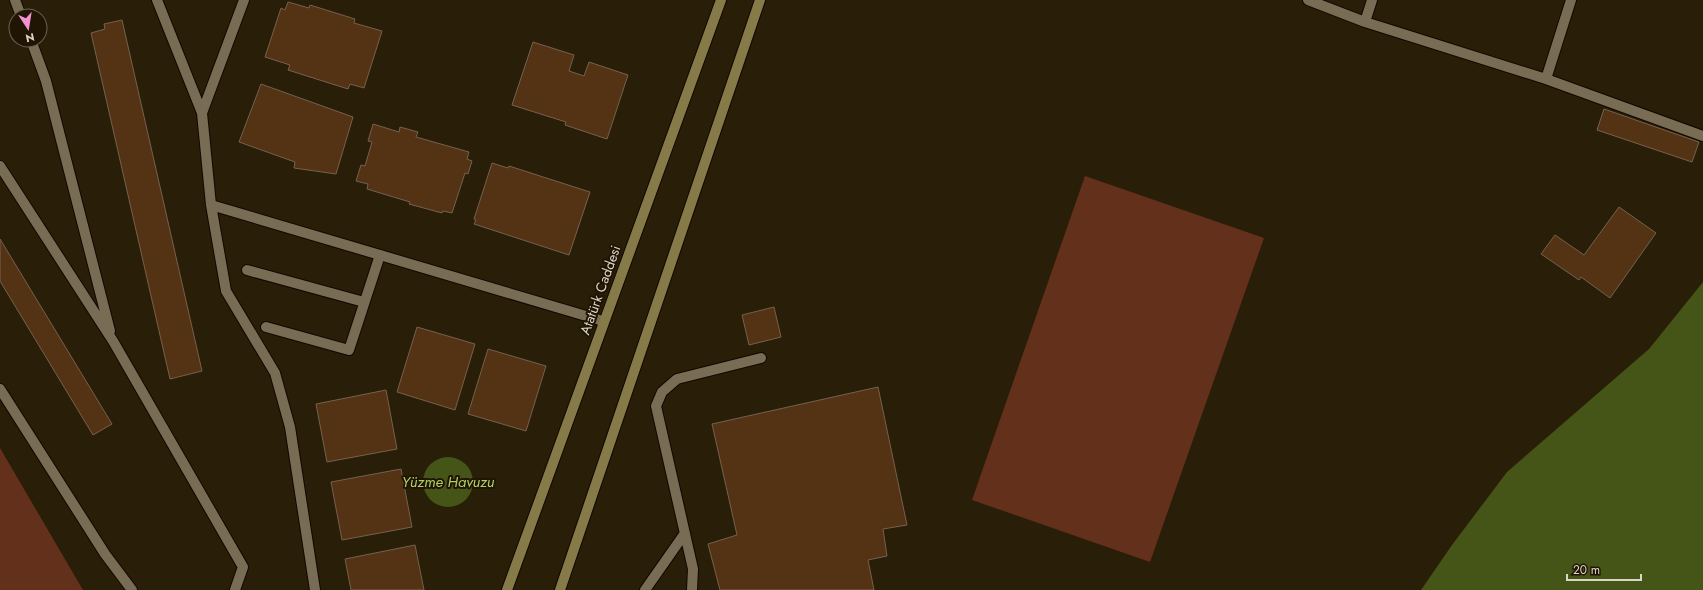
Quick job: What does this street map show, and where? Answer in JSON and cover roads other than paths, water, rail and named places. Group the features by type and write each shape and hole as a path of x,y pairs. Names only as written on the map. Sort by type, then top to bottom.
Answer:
{"main road":[{"name":"Atatürk Caddesi","path":"507,590 603,321 721,0"},
{"path":"560,590 760,0"}],"street":[{"path":"157,0 202,113 211,205 226,291 275,373 290,428 315,590"},
{"path":"202,113 244,0"},
{"path":"1308,0 1365,22 1546,79 1703,136"},
{"path":"1365,22 1372,0"},
{"path":"1546,79 1571,0"},
{"path":"33,48 46,81 113,341"},
{"path":"0,166 113,341 243,567 235,590"},
{"path":"211,205 603,321"},
{"path":"266,327 349,350 380,255"},
{"path":"247,270 364,302"},
{"path":"692,590 693,569 656,406 658,399 669,385 682,377 761,358"},
{"path":"0,389 105,554 132,590"},
{"path":"645,590 685,533"}],"water":[{"path":"1703,282 1703,590 1421,590 1452,545 1507,472 1649,349"},
{"name":"Yüzme Havuzu","path":"443,457 453,457 466,464 473,477 473,487 466,500 453,507 443,507 434,503 427,496 423,487 423,477 427,468 434,461"}]}
